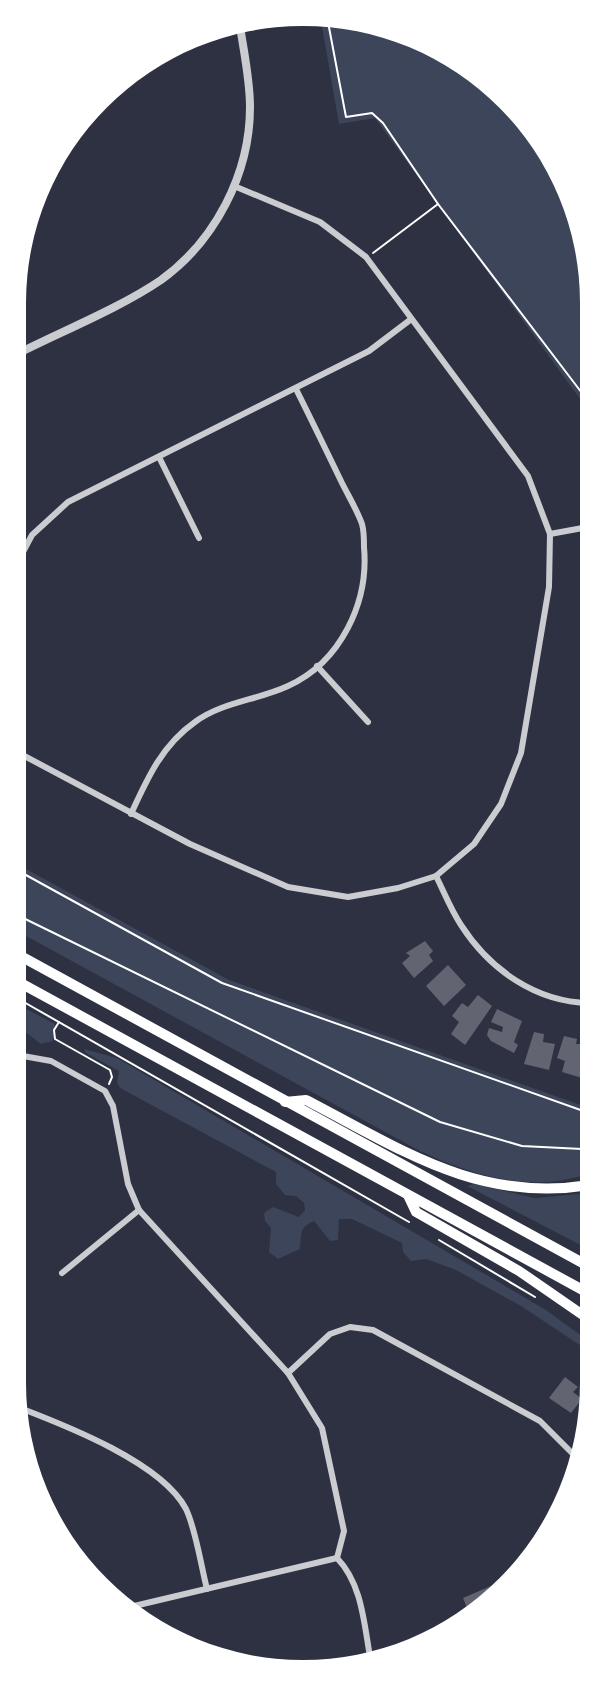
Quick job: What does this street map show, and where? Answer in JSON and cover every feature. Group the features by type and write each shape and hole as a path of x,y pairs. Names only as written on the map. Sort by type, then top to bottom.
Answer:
{"highway":[{"path":"26,959 580,1262"},
{"path":"26,986 580,1289"},
{"path":"285,1102 306,1100 416,1157 475,1181 534,1190 580,1186"},
{"path":"408,1195 416,1212 519,1271 580,1320"}],"street":[{"path":"26,350 160,280 201,243 221,213 244,157 250,108 241,33"},
{"path":"26,757 190,844 288,887 348,897 398,888 436,876 474,844 485,828 501,804 520,753 549,586 550,534 528,476 410,320 366,257 320,222 234,186"},
{"path":"26,546 32,535 68,502 369,351 410,320"},
{"path":"131,814 154,765 174,739 195,721 225,706 260,697 291,685 317,666 340,643 357,608 366,568 363,526 296,389"},
{"path":"159,457 199,538"},
{"path":"550,534 580,528"},
{"path":"317,666 368,722"},
{"path":"436,876 461,925 488,958 523,986 564,1002 580,1003"},
{"path":"26,1057 51,1061 105,1091 113,1106 128,1184 139,1210 288,1373 322,1428 344,1531 337,1558"},
{"path":"62,1273 139,1210"},
{"path":"288,1373 330,1334 350,1327 373,1330 540,1420 571,1452"},
{"path":"27,1411 72,1428 169,1485 186,1510 207,1589"},
{"path":"139,1607 337,1558"},
{"path":"337,1558 355,1583 369,1652"}],"path":[{"path":"329,27 346,117 372,113 383,123 438,204 580,390"},
{"path":"366,257 438,204"},
{"path":"26,875 222,983 580,1110"},
{"path":"26,919 440,1122 522,1146 580,1149"},
{"path":"26,1003 418,1227"},
{"path":"59,1022 54,1030 55,1039 110,1070 112,1077 105,1091"},
{"path":"438,1240 540,1301"}],"shaded area":[{"path":"322,26 374,35 425,54 471,83 511,120 533,149 551,180 570,231 579,284 580,399 375,118 339,124"},
{"path":"26,869 229,980 580,1105 580,1176 546,1182 503,1179 461,1168 420,1151 26,936"},
{"path":"26,1009 55,1024 53,1041 41,1044 26,1032"},
{"path":"84,1049 117,1058 546,1310 580,1335 580,1345 521,1306 456,1270 426,1259 411,1261 403,1252 402,1243 352,1219 339,1219 338,1240 330,1241 314,1221 303,1229 300,1249 278,1259 269,1252 271,1228 265,1221 264,1213 273,1207 299,1217 305,1210 304,1203 296,1196 285,1195 276,1184 276,1172 120,1088 117,1083 119,1071 86,1053"},
{"path":"474,1184 535,1198 580,1194 580,1245 467,1186"}],"building":[{"path":"425,941 433,951 429,955 433,961 414,978 402,963 410,956 406,953"},
{"path":"448,965 466,985 444,1006 426,986"},
{"path":"478,995 492,1006 465,1045 451,1034 459,1022 452,1016 462,1003 468,1007"},
{"path":"497,1009 522,1021 514,1042 518,1045 514,1053 491,1041 487,1035 489,1028 502,1032 503,1027 491,1022"},
{"path":"534,1032 544,1034 543,1042 555,1044 549,1070 524,1064"},
{"path":"564,1036 577,1039 576,1044 580,1044 580,1077 562,1072 565,1061 557,1058"},
{"path":"565,1377 578,1387 573,1392 579,1397 579,1403 571,1413 549,1398"},
{"path":"491,1586 466,1606 463,1598"}]}
